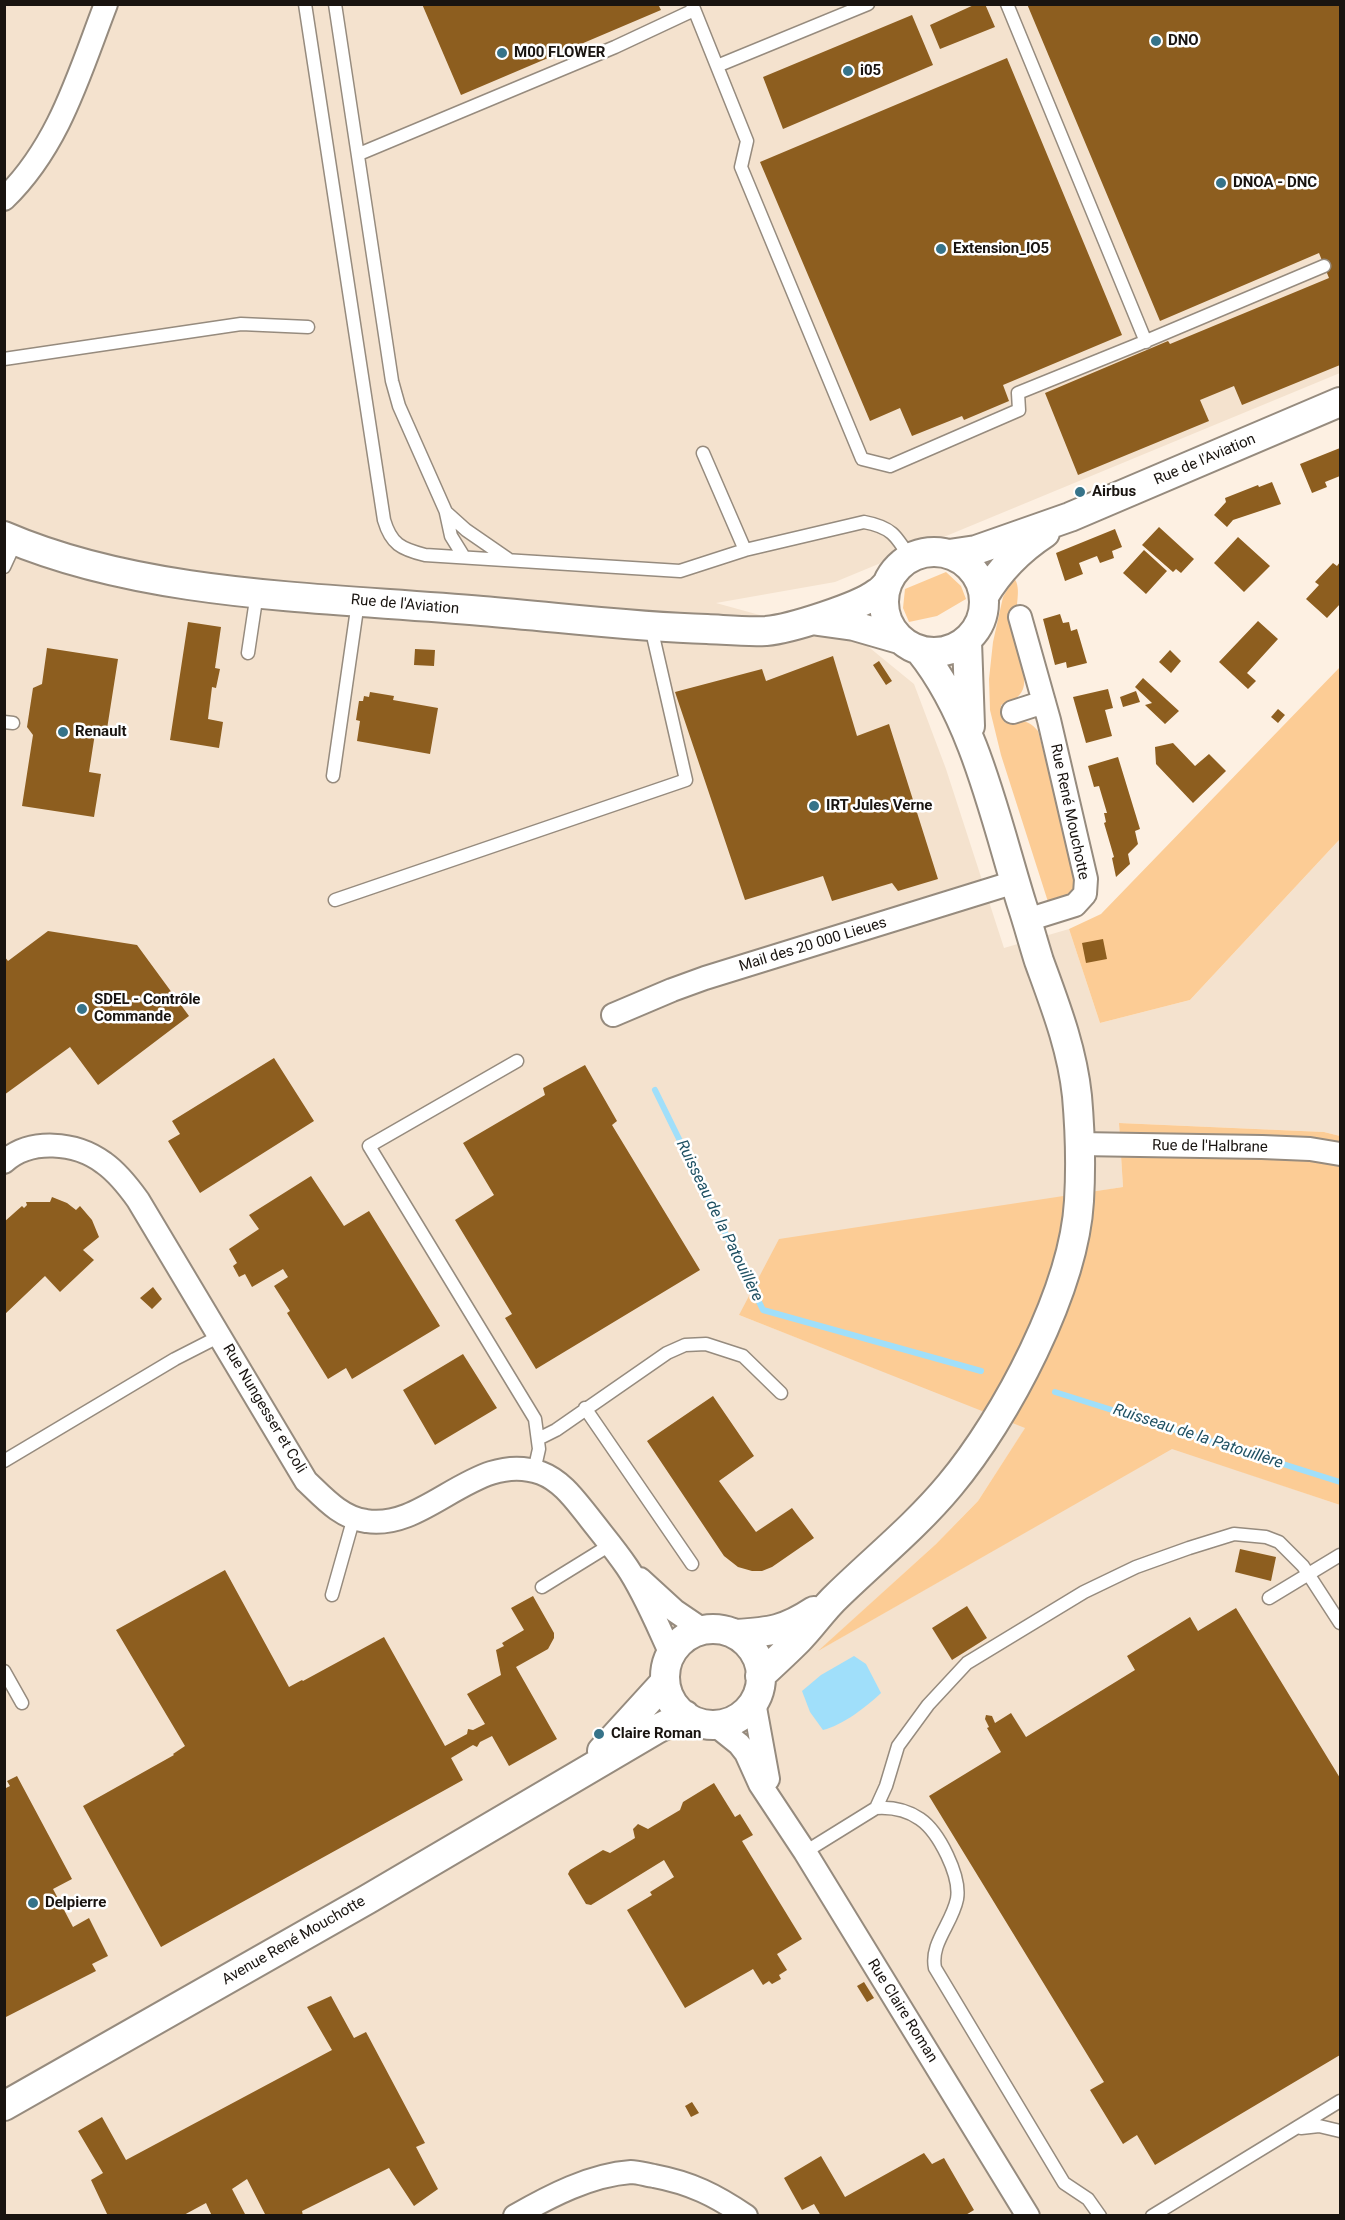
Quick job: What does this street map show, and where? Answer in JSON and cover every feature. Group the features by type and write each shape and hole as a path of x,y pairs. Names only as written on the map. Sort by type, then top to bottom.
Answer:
{"street":[{"path":"4,199 24,180 47,146 65,111 106,4"},
{"name":"Rue de l'Aviation","path":"949,554 976,550 1070,517 1341,402"},
{"name":"Rue de l'Aviation","path":"984,596 1006,565 1029,543 1070,517"},
{"name":"Rue de l'Aviation","path":"10,538 59,556 127,573 198,586 651,627 767,631 844,610 877,594 887,584"},
{"path":"836,1597 799,1621 770,1632 736,1634 715,1629 692,1634 670,1652 664,1683 672,1702 685,1715 703,1723 714,1724 736,1718 757,1689 836,1597 904,1534 950,1486 979,1447 1015,1389 1033,1351 1066,1268 1079,1202 1077,1096 1071,1059 1060,1017 971,743 944,684 889,625 884,609 887,584 896,569 910,558 929,552 949,554 966,563 982,586 984,596 981,620 967,641 945,652 910,645"},
{"name":"Rue René Mouchotte","path":"1020,617 1044,702 1086,879 1084,894 1075,905 1027,920"},
{"name":"Rue de l'Aviation","path":"810,620 854,626 910,645"},
{"path":"967,641 971,743"},
{"path":"1013,712 1044,702"},
{"name":"Mail des 20 000 Lieues","path":"614,1015 705,978 1015,882"},
{"name":"Rue de l'Halbrane","path":"1079,1144 1262,1147 1310,1149 1341,1154"},
{"name":"Rue Nungesser et Coli","path":"4,1162 12,1155 31,1148 53,1145 79,1150 102,1161 122,1178 138,1200 306,1481 346,1515 366,1521 387,1520 409,1514 492,1472 509,1469 534,1471 543,1474 567,1490 628,1568 675,1611 703,1630"},
{"name":"Rue Nungesser et Coli","path":"628,1568 670,1652"},
{"path":"736,1634 750,1646 756,1657 757,1689"},
{"name":"Avenue René Mouchotte","path":"582,1773 664,1683"},
{"name":"Rue Claire Roman","path":"757,1689 765,1765 775,1807"},
{"name":"Avenue René Mouchotte","path":"4,2106 348,1911 685,1715"},
{"name":"Rue Claire Roman","path":"714,1724 739,1744 746,1753 760,1784 805,1852 1028,2216"},
{"path":"515,2216 553,2194 595,2180 632,2172 672,2179 715,2195 746,2216"}],"lane":[{"path":"305,4 388,535 407,551 425,555 680,571 745,550 864,522 881,525 895,534 910,558"},
{"path":"335,4 392,381 399,406 446,512 451,536 464,557"},
{"path":"717,66 868,4"},
{"path":"1007,4 1146,342"},
{"path":"359,154 615,47 693,7 747,141 741,167 862,459 890,466 1019,410 1018,393 1146,342 1324,266"},
{"path":"4,359 241,324 308,327"},
{"path":"703,453 745,550"},
{"path":"446,512 466,530 509,560"},
{"path":"4,567 10,538"},
{"path":"248,653 257,593"},
{"path":"333,776 358,601"},
{"path":"335,900 686,780 651,627"},
{"path":"517,1061 369,1146 535,1419 539,1449 534,1471"},
{"path":"4,1461 176,1359 220,1336"},
{"path":"538,1439 556,1430 667,1353 685,1345 706,1344 743,1356 781,1393"},
{"path":"585,1408 692,1564"},
{"path":"332,1595 354,1517"},
{"path":"805,1852 876,1808 886,1786 898,1746 928,1706 967,1663 1084,1592 1136,1567 1234,1534 1258,1536 1278,1542 1290,1551 1309,1574 1341,1623"},
{"path":"542,1587 610,1545"},
{"path":"1269,1598 1341,1555"},
{"path":"4,1671 22,1703"},
{"path":"876,1808 897,1809 921,1820 946,1854 955,1874 957,1897 954,1911 935,1948 933,1959 935,1968 1064,2183 1088,2199 1100,2216"},
{"path":"1152,2216 1341,2101"},
{"path":"1293,2130 1319,2126 1341,2131"}],"shaded area":[{"path":"5,5 1340,5 1340,373 835,582 716,603 865,644 914,684 946,769 1004,948 1069,929 1100,1023 1190,1000 1340,839 1340,1136 1324,1132 1119,1123 1123,1187 1049,1199 739,1315 1026,1427 978,1501 936,1544 821,1649 1172,1448 1340,1505 1340,2215 5,2216"},
{"path":"946,572 961,586 966,599 937,616 909,622 903,608 905,589"},
{"path":"1014,578 1018,587 1017,617 1008,620 1022,665 1024,683 1017,698 1001,705 1005,723 1023,721 1038,731 1074,867 1076,891 1050,908 1001,755 990,710 989,679 993,642 1003,597"},
{"path":"1340,667 1340,839 1190,1000 1100,1023 1069,929 1101,914"},
{"path":"1119,1123 1324,1132 1340,1136 1340,1505 1172,1449 818,1651 936,1544 978,1501 1025,1428 739,1315 779,1239 1123,1187"}],"water":[{"path":"854,1656 866,1664 881,1693 846,1720 823,1730 810,1712 802,1691 821,1675"}],"building":[{"name":"M00 FLOWER","path":"422,4 658,4 661,10 461,95"},
{"path":"976,4 985,4 995,27 940,49 930,25"},
{"name":"DNOA - DNC","path":"1027,4 1340,4 1340,365 1242,405 1234,386 1200,400 1209,421 1078,475 1045,393 1168,341 1170,344 1329,278 1319,253 1160,321"},
{"name":"i05","path":"912,15 933,65 783,129 763,77"},
{"name":"Extension_IO5","path":"1007,58 1122,335 1003,385 1009,401 964,420 962,416 912,436 900,408 870,421 760,162"},
{"path":"1340,448 1340,476 1325,482 1327,487 1312,493 1300,464"},
{"path":"1272,482 1281,504 1233,520 1227,527 1214,515 1226,502 1225,498"},
{"path":"1159,527 1194,559 1181,573 1176,569 1173,572 1142,545"},
{"path":"1115,529 1122,547 1112,551 1114,558 1100,563 1097,556 1079,563 1083,574 1065,581 1056,553"},
{"path":"1238,537 1270,566 1244,592 1214,563"},
{"path":"1144,550 1167,571 1146,594 1123,573"},
{"path":"1340,562 1340,604 1327,618 1306,599 1319,585 1315,582 1333,563 1337,566"},
{"path":"1060,614 1063,623 1069,622 1071,631 1077,629 1087,663 1067,668 1066,662 1055,665 1043,619"},
{"path":"1258,621 1278,639 1247,673 1256,681 1248,689 1219,662"},
{"path":"188,622 221,627 215,668 220,669 216,688 212,687 208,719 223,722 219,748 170,740"},
{"name":"Renault","path":"47,648 118,659 107,729 96,727 89,772 101,774 94,817 22,806 33,735 27,727 33,688 42,684"},
{"path":"415,649 435,650 434,666 414,665"},
{"path":"1170,650 1181,661 1171,673 1159,662"},
{"name":"IRT Jules Verne","path":"833,656 857,736 889,724 938,879 898,891 892,883 832,901 823,876 745,900 675,692 762,669 766,681"},
{"path":"879,661 892,681 886,685 873,665"},
{"path":"1143,678 1179,711 1165,724 1145,705 1152,703 1135,687"},
{"path":"1108,689 1113,708 1105,710 1112,736 1086,743 1073,697"},
{"path":"1136,691 1140,702 1123,707 1120,697"},
{"path":"370,692 394,696 393,700 438,708 430,754 357,741 360,721 356,720 359,701 363,701 364,696 369,697"},
{"path":"1278,709 1285,715 1278,723 1271,717"},
{"path":"1173,743 1195,766 1209,754 1226,771 1193,803 1156,764 1155,747"},
{"path":"1118,757 1140,829 1135,831 1138,844 1128,854 1130,864 1116,877 1112,858 1114,857 1104,823 1106,822 1104,813 1107,813 1099,786 1094,787 1088,766"},
{"name":"SDEL - Contrôle Commande","path":"48,931 137,945 189,1016 98,1085 70,1047 4,1095 4,956 8,961"},
{"path":"1103,939 1107,959 1086,963 1082,943"},
{"path":"274,1058 314,1121 200,1193 168,1141 180,1134 172,1121"},
{"path":"585,1065 617,1121 612,1125 700,1270 536,1369 505,1318 512,1314 455,1220 494,1195 463,1143 545,1095 543,1088"},
{"path":"311,1176 344,1226 369,1211 440,1326 352,1379 346,1368 328,1379 287,1313 290,1311 274,1286 288,1277 283,1269 252,1287 245,1274 239,1277 233,1266 237,1263 229,1249 259,1229 249,1215"},
{"path":"52,1197 67,1203 76,1210 80,1206 92,1220 99,1237 83,1250 94,1260 60,1292 45,1276 4,1315 4,1222 22,1206 24,1208 27,1205 26,1202 50,1202"},
{"path":"153,1287 162,1299 152,1309 140,1298"},
{"path":"463,1354 497,1408 435,1445 403,1390"},
{"path":"713,1396 754,1456 719,1481 756,1532 792,1508 814,1538 772,1567 762,1571 738,1567 724,1556 647,1441"},
{"path":"1240,1549 1276,1557 1271,1581 1235,1572"},
{"path":"225,1570 289,1687 384,1637 445,1746 467,1734 468,1729 473,1730 485,1724 467,1694 501,1675 496,1650 504,1646 502,1643 524,1630 511,1608 533,1596 554,1633 554,1638 548,1649 516,1667 557,1739 509,1766 492,1736 480,1742 477,1747 473,1745 451,1758 463,1780 161,1947 83,1806 174,1755 185,1746 116,1630"},
{"path":"967,1606 987,1638 952,1660 932,1628"},
{"path":"1236,1608 1340,1778 1340,2055 1155,2165 1137,2135 1123,2144 1090,2090 1104,2082 929,1796 1001,1752 987,1728 989,1727 985,1719 986,1715 992,1716 995,1723 1011,1713 1026,1737 1135,1670 1127,1656 1190,1617 1198,1631"},
{"name":"Delpierre","path":"17,1776 72,1879 53,1889 73,1927 89,1918 108,1956 92,1964 96,1971 4,2018 4,1789 10,1786 7,1781"},
{"path":"714,1783 735,1817 740,1814 753,1835 742,1841 802,1939 777,1954 787,1970 779,1975 781,1979 772,1984 769,1981 763,1985 753,1969 685,2008 627,1910 652,1895 650,1892 674,1877 664,1860 591,1905 586,1904 568,1874 570,1870 603,1850 610,1853 635,1838 633,1829 638,1824 648,1829 680,1810 683,1802"},
{"path":"864,1982 874,1998 867,2002 857,1986"},
{"path":"331,1996 354,2038 366,2032 425,2143 416,2147 438,2189 414,2206 389,2168 302,2211 303,2216 266,2216 247,2179 232,2189 246,2216 212,2216 206,2203 182,2216 108,2216 91,2180 103,2173 78,2131 102,2117 126,2160 332,2050 307,2007"},
{"path":"692,2102 699,2113 691,2117 685,2106"},
{"path":"924,2153 932,2164 944,2158 974,2210 964,2216 821,2216 814,2204 802,2210 784,2178 821,2156 845,2197"}],"waterway":[{"name":"Ruisseau de la Patouillère","path":"655,1090 763,1310 981,1371"},
{"name":"Ruisseau de la Patouillère","path":"1055,1392 1340,1482"}],"place":[{"name":"DNO","path":"1156,41"},
{"name":"M00 FLOWER","path":"502,53"},
{"name":"i05","path":"848,71"},
{"name":"DNOA - DNC","path":"1221,183"},
{"name":"Extension_IO5","path":"941,249"},
{"name":"Airbus","path":"1080,492"},
{"name":"Renault","path":"63,732"},
{"name":"IRT Jules Verne","path":"814,806"},
{"name":"SDEL - Contrôle Commande","path":"82,1009"},
{"name":"Claire Roman","path":"599,1734"},
{"name":"Delpierre","path":"33,1903"}]}
